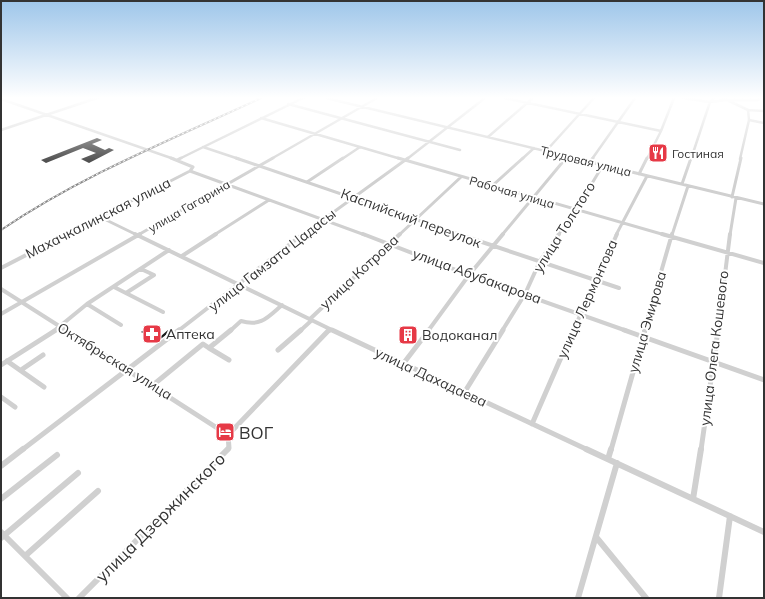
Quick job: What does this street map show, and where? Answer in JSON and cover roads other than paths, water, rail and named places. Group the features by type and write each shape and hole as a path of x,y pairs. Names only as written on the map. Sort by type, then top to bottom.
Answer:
{"street":[{"path":"1,130 13,126"},
{"name":"улица Абубакарова","path":"81,126 177,160 191,169 226,184 323,219 469,275 764,380"},
{"path":"177,160 245,126"},
{"name":"Рабочая улица","path":"288,126 404,161 764,263"},
{"name":"улица Гагарина","path":"1,314 329,126"},
{"path":"366,126 460,150"},
{"name":"Трудовая улица","path":"445,126 764,204"},
{"path":"488,137 501,126"},
{"path":"546,151 570,126"},
{"path":"590,162 615,126"},
{"path":"637,126 661,131"},
{"path":"639,174 663,126"},
{"path":"682,184 702,126"},
{"name":"улица Олега Кошевого","path":"693,499 714,362 734,197 747,126"},
{"name":"улица Гамзата Цадасы","path":"1,466 239,285 323,219 449,127"},
{"name":"Каспийский переулок","path":"203,147 353,197 494,247 619,288"},
{"path":"307,182 360,147"},
{"path":"492,186 534,148"},
{"path":"402,364 469,275 494,247 533,197 568,156"},
{"name":"улица Толстого","path":"464,393 525,294 540,261 576,210 603,165"},
{"name":"Махачкалинская улица","path":"1,268 191,169"},
{"name":"улица Лермонтова","path":"532,424 594,279 622,222 648,176"},
{"name":"улица Котрова","path":"278,350 461,177"},
{"name":"улица Эмирова","path":"608,459 671,237 688,186"},
{"path":"182,256 269,200"},
{"name":"улица Дахадаева","path":"100,217 402,364 764,532"},
{"path":"1,365 60,327 87,304 170,250"},
{"path":"126,293 154,275 141,269"},
{"path":"114,287 163,312"},
{"name":"Октябрьская улица","path":"1,289 153,385 228,435"},
{"path":"87,304 121,324"},
{"path":"209,348 241,321 249,324 260,323 282,305"},
{"name":"улица Дзержинского","path":"79,598 230,448 228,435 330,329"},
{"path":"153,385 203,344 229,360"},
{"path":"21,370 43,355"},
{"path":"7,361 44,387"},
{"path":"1,397 15,407"},
{"path":"1,499 57,455"},
{"path":"578,598 617,463"},
{"path":"67,598 2,535 78,473"},
{"path":"25,556 98,491"},
{"path":"719,598 730,516"},
{"path":"596,537 646,598"}],"railway":[{"path":"1,230 63,192 128,159 199,126"}],"place":[{"name":"Гостиная","path":"658,153"},
{"name":"Аптека","path":"152,334"},
{"name":"Водоканал","path":"408,335"},
{"name":"ВОГ","path":"225,432"}]}
